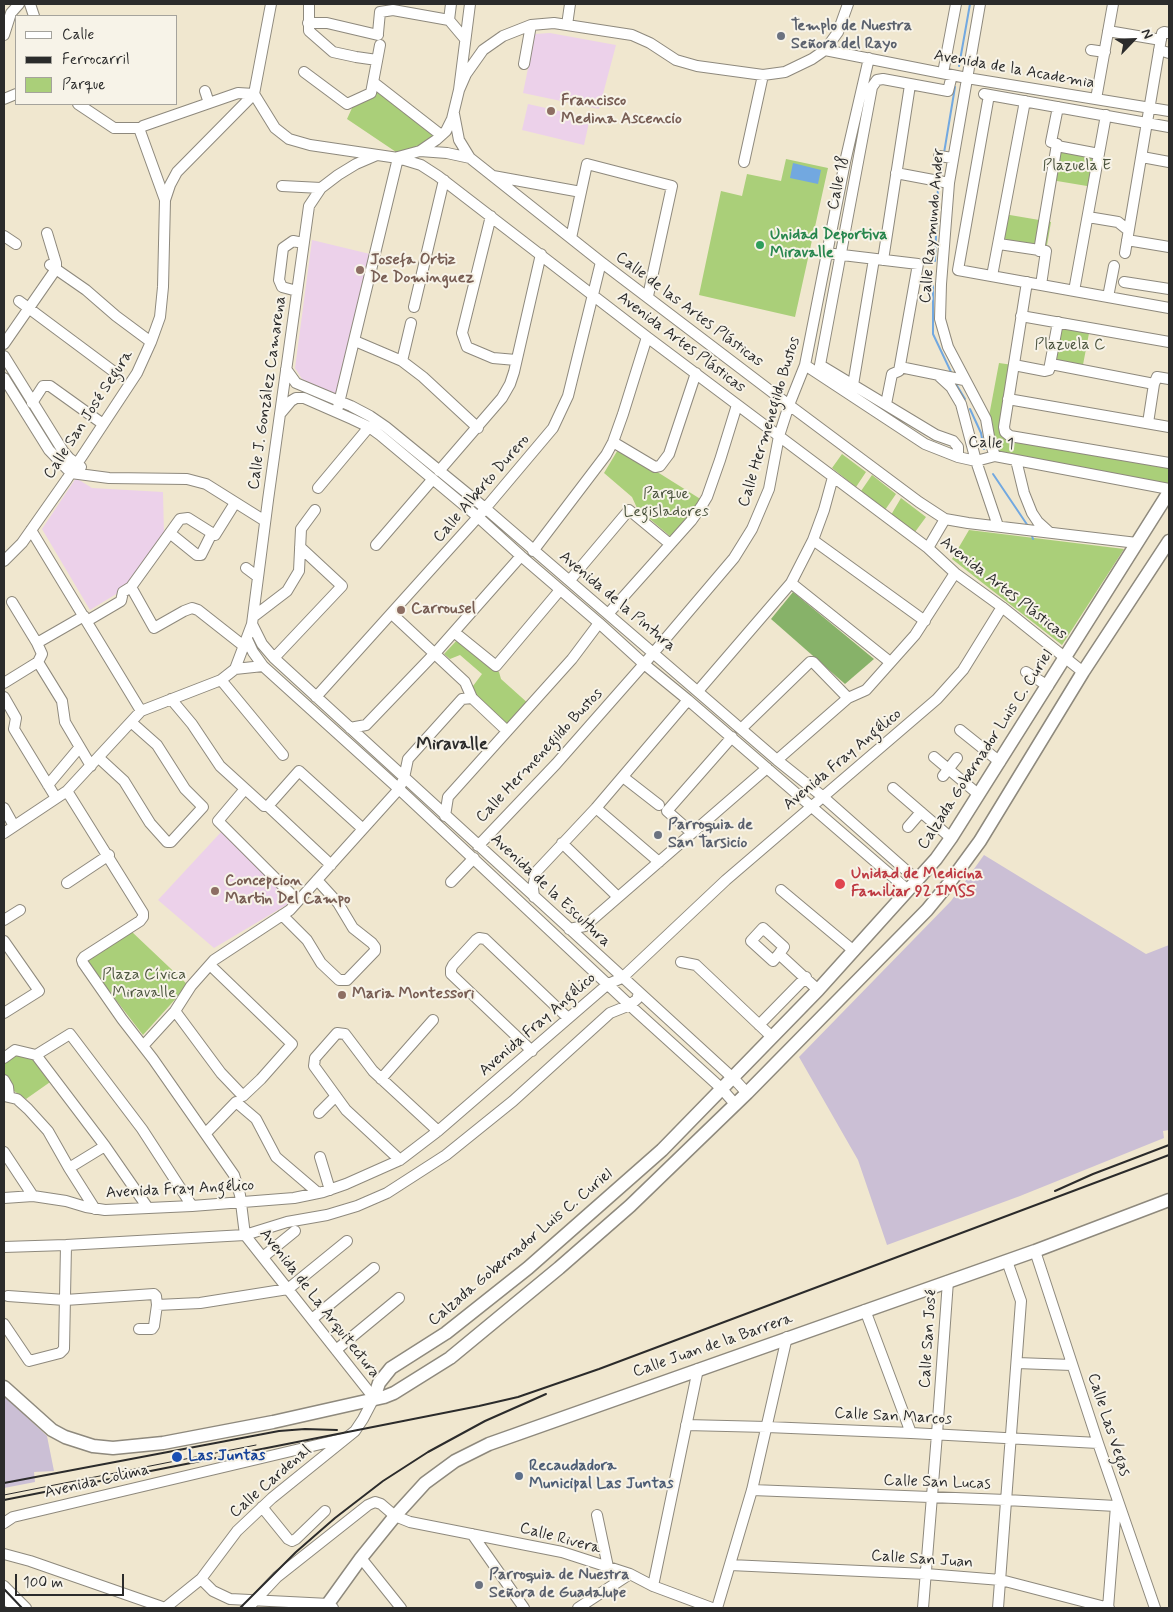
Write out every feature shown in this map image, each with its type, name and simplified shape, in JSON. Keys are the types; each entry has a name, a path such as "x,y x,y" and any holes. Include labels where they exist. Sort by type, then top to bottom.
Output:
{"main road":[{"name":"Calzada Gobernador Luis C. Curiel","path":"374,1398 379,1382 386,1373 398,1363 446,1333 547,1252 662,1150 771,1036 818,990 917,880 951,838 1048,686 1169,490"},
{"path":"4,1387 52,1430 65,1437 93,1446 113,1448 182,1440 272,1422 394,1393 450,1358 559,1268 630,1206 747,1093 927,910 980,841 1083,672 1169,541"},
{"name":"Calle Juan de la Barrera","path":"329,1607 361,1558 395,1516 431,1478 455,1461 489,1444 787,1337 1035,1251 1169,1200"},
{"path":"547,1252 559,1268"},
{"path":"416,1352 428,1372"}],"street":[{"path":"4,35 9,8 19,4"},
{"path":"80,105 114,128 141,128 238,93 254,94 271,4"},
{"path":"309,4 309,31 333,52 377,60"},
{"path":"449,20 451,4"},
{"path":"454,114 470,4"},
{"path":"567,25 570,4"},
{"path":"459,90 466,74 483,50 503,36 531,25 554,23 632,35 650,43 676,60 697,66 763,75 785,72 812,59 825,50 838,32 848,4"},
{"path":"947,74 956,4"},
{"name":"Calle Raymundo Ander","path":"980,4 949,183 940,319 948,347 986,419 990,442 995,456"},
{"path":"1096,99 1113,4"},
{"path":"304,72 346,104 371,93 377,60 380,12 393,7 449,20 465,39"},
{"path":"308,23 327,23 379,38"},
{"path":"524,64 531,25"},
{"path":"1108,31 1165,44 1150,104 1125,253"},
{"name":"Avenida de la Academia","path":"825,50 967,78 1096,99 1150,104 1169,111"},
{"path":"1091,50 1105,52"},
{"name":"Calle Hermenegildo Bustos","path":"478,846 556,764 654,653 734,558 752,529 769,489 779,436 789,405 806,365 845,162 868,58"},
{"name":"Calle 18","path":"947,74 948,91 910,85 883,78 877,80 872,87 820,365 936,435 957,444 958,457"},
{"path":"744,162 763,75"},
{"path":"373,82 441,135"},
{"path":"853,385 896,173 910,85"},
{"path":"205,91 209,103"},
{"name":"Avenida Artes Plásticas","path":"254,94 275,128 289,139 310,145 398,158 420,165 444,180 647,337 928,548 955,573 1002,607 1083,672"},
{"name":"Calle San José Segura","path":"4,561 32,530 74,468 137,373 152,342 160,316 163,287 165,200 170,185 177,172 254,94"},
{"path":"1169,126 986,94 958,270 1169,308"},
{"path":"992,276 1025,101"},
{"path":"1058,107 1051,142 1057,144 1057,146 1099,154"},
{"name":"Avenida Artes Plásticas","path":"398,158 420,151 441,135 446,130 454,114"},
{"name":"Calle de las Artes Plásticas","path":"454,114 459,140 470,158 601,262 789,405 919,502 945,519 1137,543"},
{"path":"1074,291 1106,115"},
{"path":"141,128 140,132 165,200"},
{"path":"1041,285 1043,251 1057,146"},
{"name":"Avenida Artes Plásticas","path":"420,151 448,153 470,158"},
{"name":"Calle J. González Camarena","path":"236,669 252,620 309,206 321,188 338,175 356,164 377,155"},
{"path":"939,156 954,158"},
{"path":"1142,157 1169,162"},
{"path":"336,412 355,341 398,158"},
{"path":"571,238 587,164 672,186 648,296"},
{"path":"896,173 949,183"},
{"path":"493,176 581,192"},
{"path":"414,307 444,180"},
{"path":"282,186 321,188"},
{"path":"491,216 462,333 463,340 467,347 493,358 516,360"},
{"path":"1088,217 1118,222 1128,235 1169,247"},
{"path":"4,344 56,262 47,233"},
{"path":"4,236 16,244"},
{"path":"297,291 282,287 279,280 282,256 284,248 289,243 303,243"},
{"path":"999,244 1043,251"},
{"path":"828,253 918,264 900,367 899,371 892,374 886,404"},
{"path":"439,471 478,428 502,398 510,384 541,254"},
{"name":"Calle Alberto Durero","path":"316,697 478,517 553,428 568,396 601,262"},
{"path":"1108,297 1114,266"},
{"path":"52,267 86,290 116,316 152,342"},
{"path":"1026,282 1008,398 1169,427"},
{"path":"1124,282 1169,289"},
{"path":"18,301 117,374"},
{"path":"1021,316 1169,342"},
{"path":"1014,365 1045,372 1050,367 1058,322"},
{"path":"402,361 411,323"},
{"path":"533,551 613,442 647,337"},
{"path":"355,341 402,361 423,377 478,428"},
{"path":"4,356 74,468"},
{"name":"Calle 1","path":"806,365 925,444 958,457 976,461 995,456 1169,490"},
{"path":"900,367 964,380"},
{"path":"1050,367 1154,384"},
{"name":"Avenida de la Pintura","path":"286,369 296,383 370,416 386,427 570,580 917,880"},
{"path":"613,442 655,467 660,466 669,454 696,373"},
{"path":"938,375 951,387 961,404 976,461 998,526"},
{"path":"1148,423 1157,376 1169,378"},
{"path":"4,378 49,450 74,468 89,475 109,478 188,480 206,484 265,520"},
{"path":"32,403 43,386 50,386 103,424"},
{"name":"Avenida de la Pintura","path":"280,414 291,401 296,398 304,398 369,427 478,517 644,664 732,737 908,890"},
{"name":"Calle 1","path":"1008,398 1004,427 1005,432 1010,436 1169,463"},
{"path":"608,614 691,521 707,496 737,405"},
{"path":"318,488 369,427"},
{"path":"1016,460 1024,493 1032,513 1038,522 1049,532"},
{"path":"698,691 790,583 813,540 833,477"},
{"path":"376,545 432,480"},
{"path":"38,643 121,601 124,592 131,588 180,519 188,518 215,535 235,503"},
{"path":"252,620 287,591 299,571 301,529 315,510"},
{"path":"570,580 629,510 670,544"},
{"path":"928,548 945,519"},
{"path":"32,530 141,711"},
{"path":"171,534 198,555 201,555 212,533"},
{"path":"813,540 925,621"},
{"path":"274,658 342,586 300,547"},
{"path":"350,728 366,725 434,654 521,556"},
{"path":"246,568 258,578"},
{"path":"777,760 848,698 866,690 915,635 955,573"},
{"path":"790,583 890,662"},
{"path":"131,588 154,628 192,608 198,610 246,643"},
{"path":"454,632 496,666 560,590"},
{"path":"12,602 38,643 40,658 62,702 65,722 91,766"},
{"name":"Avenida Fray Angélico","path":"4,1198 33,1196 105,1210 192,1206 294,1198 330,1190 372,1174 400,1160 438,1131 608,984 622,978 726,880 937,699 963,670 1002,607"},
{"path":"392,614 465,682 470,698 507,731"},
{"name":"Avenida de la Escultura","path":"252,620 262,644 274,658 747,1093"},
{"path":"445,816 448,797 572,659 599,623"},
{"name":"Avenida de la Escultura","path":"246,643 263,666 474,858 721,1088 735,1104"},
{"path":"4,683 40,658"},
{"path":"741,729 810,662 813,662 848,698"},
{"path":"4,833 67,791 141,711 220,680 236,669 263,666"},
{"path":"1026,672 1048,686"},
{"path":"220,680 283,755"},
{"path":"143,1046 175,1011 190,986 210,965 223,953 290,910 399,789 404,778 408,759 462,699 470,698"},
{"path":"171,699 192,724 220,766 264,806 268,806 331,864"},
{"path":"5,700 16,718 14,729 56,798"},
{"path":"534,897 533,880 536,872 596,808 688,700"},
{"path":"99,758 124,781 150,823 167,842 171,842 203,808 185,790 157,745 131,722"},
{"path":"366,725 366,742"},
{"path":"960,730 1000,762"},
{"path":"663,808 732,737"},
{"path":"48,785 79,748"},
{"path":"934,756 945,773 978,794"},
{"path":"945,773 958,758"},
{"path":"390,764 408,759"},
{"path":"569,929 585,926 767,768"},
{"path":"268,806 299,771 363,828"},
{"path":"623,777 692,833"},
{"path":"893,788 951,838"},
{"path":"245,789 218,821 298,901"},
{"path":"67,791 109,855 67,883"},
{"path":"429,801 448,797"},
{"path":"4,808 14,826"},
{"path":"596,808 659,862"},
{"path":"908,827 921,812"},
{"path":"562,843 618,897"},
{"name":"Avenida de La Arquitectura","path":"109,855 143,912 143,917 82,960 234,1175 241,1202 245,1235 374,1398"},
{"path":"451,882 474,858"},
{"path":"514,879 536,872"},
{"path":"282,915 307,940 321,963 339,980 347,980 374,951 374,947 372,942 354,928 338,903 316,880"},
{"path":"781,890 854,951"},
{"path":"4,920 20,910"},
{"path":"582,941 585,926"},
{"path":"757,934 763,928 784,947 779,954 818,990"},
{"path":"532,1051 452,974 451,969 476,940 479,938 484,940 568,1018"},
{"path":"4,941 39,991 4,1013"},
{"path":"681,962 696,965 771,1036"},
{"path":"206,1133 261,1079 292,1044 210,965"},
{"path":"759,1025 806,977"},
{"path":"4,1247 245,1235 286,1222 327,1215 357,1206 387,1193 446,1155 493,1118 610,1013 630,1005 637,999 639,993"},
{"path":"175,1011 256,1119 276,1157 317,1192"},
{"path":"381,1079 433,1020"},
{"path":"400,1160 346,1110 314,1066 313,1062 337,1033 345,1034 373,1071 438,1131"},
{"path":"36,1055 70,1034 142,1129 192,1206"},
{"path":"4,1058 15,1050 36,1055 105,1146 148,1208"},
{"path":"4,1080 8,1087 6,1096 17,1099 48,1131 95,1208"},
{"path":"320,1113 336,1096"},
{"path":"69,1168 105,1146"},
{"path":"4,1152 33,1196"},
{"path":"320,1157 330,1190"},
{"path":"263,1258 295,1231"},
{"path":"157,1301 200,1303 288,1289 347,1241"},
{"path":"4,1324 29,1362 60,1353 64,1349 66,1245"},
{"name":"Calle Las Vegas","path":"1035,1251 1118,1507 1155,1608"},
{"path":"998,1608 1022,1301 1007,1261"},
{"path":"312,1319 374,1268"},
{"name":"Calle San José","path":"923,1608 948,1281"},
{"path":"8,1296 65,1300 154,1294 157,1301 154,1326 152,1329 139,1328"},
{"path":"336,1350 399,1298"},
{"path":"865,1310 911,1433"},
{"path":"717,1608 752,1490 787,1337"},
{"path":"1017,1363 1072,1365"},
{"path":"653,1586 698,1369"},
{"name":"Calle Cardenal","path":"165,1608 201,1580 237,1531 262,1507 360,1424 374,1398"},
{"name":"Calle San Marcos","path":"686,1425 937,1434 1098,1443"},
{"name":"Avenida Colima","path":"4,1523 14,1517 345,1438"},
{"name":"Calle San Lucas","path":"752,1490 1006,1500 1118,1507"},
{"name":"Calle Rivera","path":"248,1608 277,1577 368,1505 375,1502 382,1504 395,1516 410,1522 562,1552 630,1574 653,1586 712,1608"},
{"path":"262,1507 288,1539 292,1540 296,1539 325,1511"},
{"path":"1108,1608 1118,1507"},
{"path":"597,1515 608,1567"},
{"path":"472,1534 524,1608"},
{"path":"4,1554 24,1559 165,1608"},
{"path":"361,1558 401,1608"},
{"name":"Calle San Juan","path":"730,1565 926,1574 1000,1580 1108,1608"},
{"path":"578,1608 630,1574"},
{"path":"201,1580 213,1591 230,1599 329,1607"},
{"path":"4,1586 26,1608"},
{"path":"4,1598 17,1608"}],"shaded area":[{"path":"550,33 616,45 599,109 523,93 535,34"},
{"path":"528,104 590,118 584,145 522,130"},
{"path":"312,240 370,254 337,395 302,379 295,368"},
{"path":"76,478 92,488 163,492 164,535 131,585 90,610 42,529"},
{"path":"222,831 293,901 214,948 158,900"},
{"path":"984,855 1146,954 1169,945 1169,1130 1163,1131 1164,1138 1020,1196 887,1245 858,1160 799,1057 951,901"},
{"path":"4,1396 47,1436 54,1471 34,1472 35,1482 4,1488"}],"green space":[{"path":"376,87 436,134 419,147 399,154 347,119 352,108 372,94"},
{"name":"Plazuela E","path":"1057,146 1099,154 1093,187 1051,180"},
{"name":"Unidad Deportiva Miravalle","path":"786,159 828,168 795,317 699,295 721,191 742,196 747,174 781,181"},
{"path":"1004,214 1051,222 1046,251 999,244"},
{"name":"Plazuela C","path":"1058,322 1090,328 1082,370 1051,364"},
{"path":"999,363 1013,365 1008,436 1169,464 1169,488 995,455 989,416"},
{"name":"Parque Legisladores","path":"619,448 702,500 671,537 637,508 632,497 604,473"},
{"path":"842,454 866,472 856,487 832,468"},
{"path":"872,475 896,494 885,510 861,491"},
{"path":"901,498 926,517 915,532 891,515"},
{"path":"969,530 1124,549 1062,645 952,559"},
{"path":"793,592 874,659 845,684 771,619"},
{"path":"459,638 499,672 501,679 530,705 509,728 470,690 482,674 460,655 450,659 444,654"},
{"name":"Plaza Cívica Miravalle","path":"131,931 188,985 143,1035 85,960"},
{"path":"15,1052 34,1056 53,1080 26,1099 11,1089 4,1092 4,1060"}],"water":[{"path":"793,163 821,170 818,184 790,178"}],"waterway":[{"path":"959,66 970,4"},
{"path":"944,153 955,87"},
{"path":"940,178 943,161"},
{"path":"935,261 938,186"},
{"path":"933,286 933,334 951,372"},
{"path":"956,384 965,399"},
{"path":"970,409 981,433 984,449"},
{"path":"993,474 1028,526"}],"tram line":[{"path":"4,1495 256,1445"}],"railway":[{"path":"1055,1191 1093,1174 1169,1145"},
{"path":"4,1500 518,1397 599,1369 1169,1155"},
{"path":"240,1608 296,1552 335,1518 383,1481 428,1452 485,1421 546,1394"},
{"path":"4,1483 279,1431 305,1429 337,1430"},
{"path":"4,1589 22,1608"}],"place":[{"name":"Templo de Nuestra Señora del Rayo","path":"781,36"},
{"name":"Francisco Medina Ascencio","path":"551,111"},
{"name":"Unidad Deportiva Miravalle","path":"760,245"},
{"name":"Josefa Ortiz De Dominguez","path":"360,270"},
{"name":"Carrousel","path":"401,610"},
{"name":"Parroquia de San Tarsicio","path":"658,835"},
{"name":"Unidad de Medicina Familiar 92 IMSS","path":"840,884"},
{"name":"Concepcion Martin Del Campo","path":"215,891"},
{"name":"Maria Montessori","path":"342,995"},
{"name":"Las Juntas","path":"177,1457"},
{"name":"Recaudadora Municipal Las Juntas","path":"519,1476"},
{"name":"Parroquia de Nuestra Señora de Guadalupe","path":"479,1585"}],"district":[{"name":"Miravalle","path":"452,745"}]}
